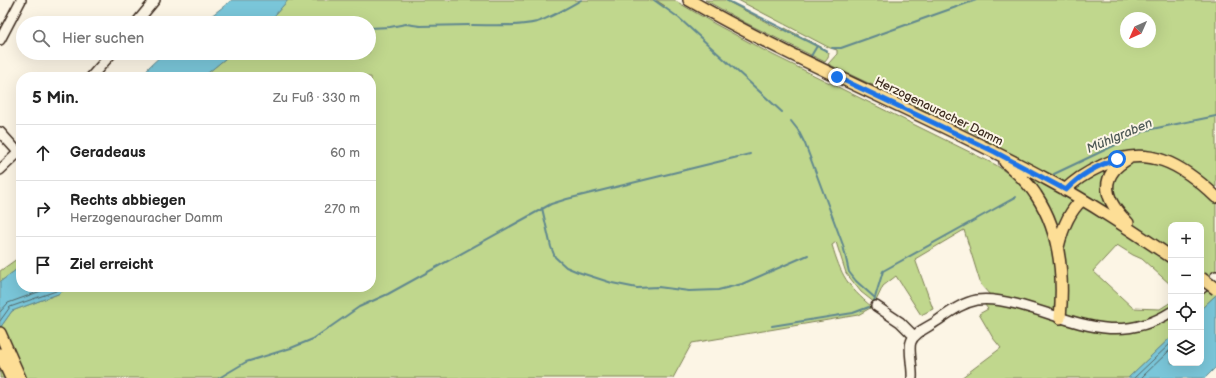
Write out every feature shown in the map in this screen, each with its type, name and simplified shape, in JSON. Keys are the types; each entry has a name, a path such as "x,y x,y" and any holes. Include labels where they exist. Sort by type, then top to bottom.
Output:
{"main road":[{"name":"Herzogenauracher Damm","path":"689,0 778,48 995,152 1066,190 1168,255"},
{"path":"995,152 1026,182 1036,194 1048,217 1058,248 1062,285 1060,318"},
{"path":"1132,157 1114,169 1108,180 1108,192 1114,208 1145,239"},
{"path":"1066,190 1082,176 1117,159 1151,157 1175,165 1198,180 1216,196"},
{"path":"1058,248 1061,234 1070,215 1076,205 1082,200"},
{"path":"1204,280 1216,289"},
{"path":"0,333 11,378"},
{"path":"5,357 20,378"}],"street":[{"path":"0,40 21,0"},
{"path":"142,16 155,0"},
{"path":"95,72 106,60"},
{"path":"0,132 16,147"},
{"path":"0,170 16,155"},
{"path":"1204,286 1216,276"},
{"path":"912,378 910,344 914,336 957,307 977,300 1008,302 1098,328 1122,329 1134,327 1150,322 1168,313"},
{"path":"876,306 900,322 914,336"}],"green space":[{"path":"288,0 654,0 665,6 656,0 674,0 773,55 996,165 1014,178 1020,173 986,139 828,64 837,54 837,50 830,48 738,0 1216,0 1216,295 1204,306 1204,222 1168,222 1168,282 1142,259 1117,245 1093,271 1133,308 1160,309 1168,304 1168,340 1128,378 961,378 1001,348 993,338 979,314 988,309 978,296 991,296 981,285 964,230 915,259 933,309 921,315 896,276 883,286 875,303 861,292 846,273 836,242 832,245 842,272 856,293 872,307 858,315 692,343 673,378 0,378 0,328 12,311 61,292 376,292 376,72 209,72 224,60 376,60 376,16 274,16"},
{"path":"705,0 725,0 783,31 785,28 823,48 829,53 828,58 825,62 746,23"},
{"path":"16,260 16,270 0,282 0,271"}],"water":[{"path":"232,0 288,0 274,16 211,16"},
{"path":"156,60 224,60 209,72 146,72 149,67"},
{"path":"16,270 16,292 61,292 12,311 0,328 0,282"},
{"path":"1216,295 1216,367 1205,378 1128,378 1168,340 1168,366 1204,366 1204,306"}],"waterway":[{"path":"472,25 529,24 554,15 581,0"},
{"path":"654,0 679,18 782,112"},
{"path":"726,0 817,46 811,56"},
{"path":"832,48 841,48 976,0"},
{"path":"376,28 406,24 420,26 469,25"},
{"path":"817,46 827,51"},
{"name":"Mühlgraben","path":"1054,174 1147,130 1216,116"},
{"path":"791,121 798,130 805,144 843,245 849,272 856,281 875,298"},
{"path":"219,378 246,362 291,348 313,339 359,307 388,294 551,204 750,154"},
{"path":"874,301 883,271 1016,197"},
{"path":"542,208 551,247 555,257 566,267 612,283 637,288 658,287 689,291 718,290 742,284 808,255"},
{"path":"772,326 853,313 869,307"}],"route":[{"path":"837,77 995,152 1066,190 1072,183 1082,176 1110,161 1117,159"}]}
